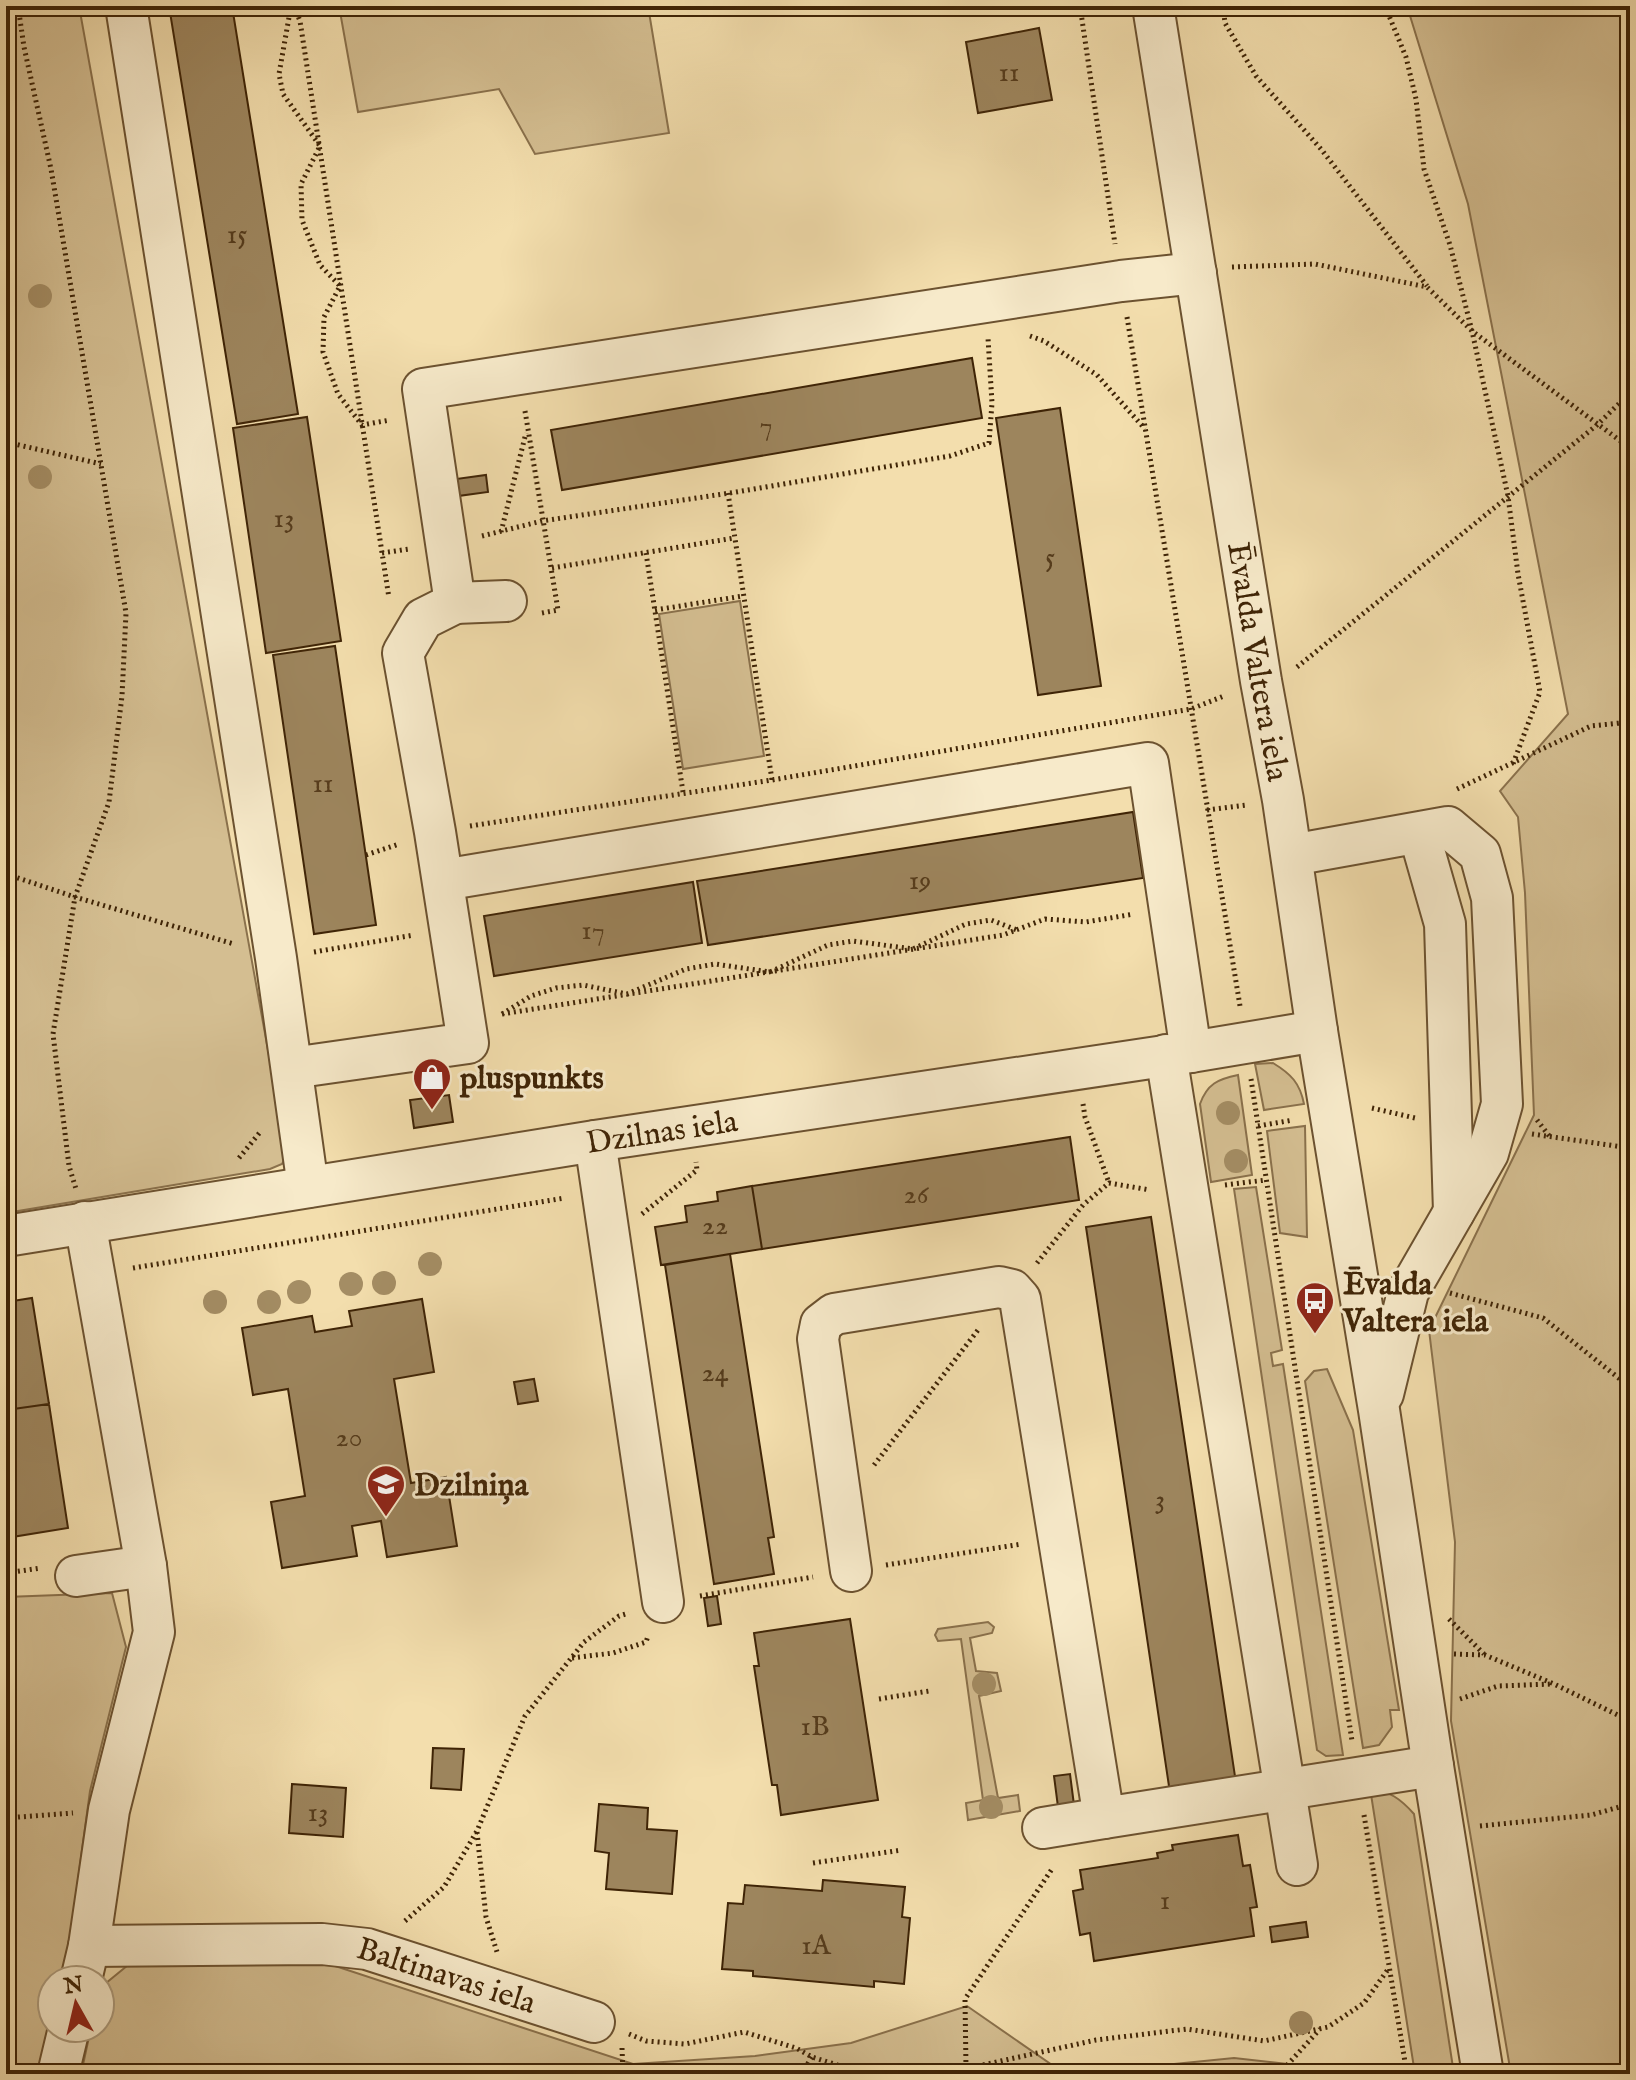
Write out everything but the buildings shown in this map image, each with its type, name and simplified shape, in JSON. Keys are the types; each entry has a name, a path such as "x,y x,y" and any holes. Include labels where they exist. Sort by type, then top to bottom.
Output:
{"street":[{"path":"126,6 276,958 308,1187"},
{"name":"Ēvalda Valtera iela","path":"1153,6 1261,681 1292,855 1317,1031 1483,2074"},
{"path":"455,603 423,389 1121,281 1196,273"},
{"path":"293,1079 468,1043 486,1014 451,929 403,653 423,619 455,603 506,601"},
{"path":"443,880 1148,763 1178,1054 1297,1865"},
{"path":"1433,830 1445,924 1454,1212"},
{"path":"1292,855 1433,830 1480,854 1492,898 1502,1104 1488,1153 1408,1292 1379,1410"},
{"name":"Dzilnas iela","path":"6,1236 308,1187 598,1160 1317,1031"},
{"path":"598,1160 663,1602"},
{"path":"76,1576 146,1566 85,1222"},
{"path":"851,1571 818,1339 821,1324 834,1314 999,1287 1012,1290 1020,1299 1104,1818"},
{"name":"Baltinavas iela","path":"146,1566 154,1632 109,1810 85,1963 322,1944 367,1949 594,2022"},
{"path":"1043,1828 1433,1766"},
{"path":"58,2074 65,2044"}],"path":[{"path":"18,6 51,169 126,613 122,696 109,802 75,897 53,1034 69,1166 85,1222"},
{"path":"292,6 279,74 283,94 320,146"},
{"path":"292,6 300,21 393,627 403,653"},
{"path":"1080,6 1121,281 1246,1043 1358,1778 1407,2074"},
{"path":"1223,6 1225,23 1256,76 1321,149 1427,287 1472,331 1630,448"},
{"path":"1385,6 1406,57 1416,99 1424,169 1450,245 1508,496 1518,574 1540,692 1513,764"},
{"path":"320,146 301,184 302,220 320,265 340,286"},
{"path":"1196,273 1245,265 1315,264 1427,287"},
{"path":"340,286 324,317 323,352 338,394 362,425"},
{"path":"382,553 500,533 542,521 950,456 989,443 992,403 988,335"},
{"path":"1030,336 1044,341 1097,375 1145,430"},
{"path":"366,855 435,832 772,780 1191,709 1292,670 1597,425 1630,393"},
{"path":"506,601 533,614 558,610 525,406"},
{"path":"500,533 527,428"},
{"path":"6,442 101,464"},
{"path":"728,493 772,780"},
{"path":"552,568 734,538"},
{"path":"646,553 683,792"},
{"path":"655,610 743,596"},
{"path":"1433,830 1454,791 1591,726 1630,722"},
{"path":"6,874 276,958 451,929"},
{"path":"486,1014 1003,935 1045,919 1086,922 1137,914"},
{"path":"486,1014 556,988 583,985 627,994 686,969 715,964 770,972 828,945 853,941 913,949 966,924 991,920 1017,930"},
{"path":"239,1159 293,1079"},
{"path":"1082,1098 1085,1117 1109,1183"},
{"path":"1496,1128 1630,1148"},
{"path":"635,1220 697,1170 695,1157"},
{"path":"131,1268 578,1196 598,1160"},
{"path":"1223,1185 1266,1180"},
{"path":"1408,1292 1447,1292 1543,1318 1630,1387"},
{"path":"571,1658 613,1653 646,1642 663,1602"},
{"path":"367,1949 400,1926 444,1887 477,1831 525,1716 584,1642 619,1616 663,1602"},
{"path":"1445,1615 1485,1655"},
{"path":"1446,1654 1485,1655 1630,1721"},
{"path":"1458,1700 1498,1686 1554,1684"},
{"path":"879,1699 929,1691"},
{"path":"1443,1828 1591,1815 1630,1804"},
{"path":"6,1818 109,1810"},
{"path":"477,1831 486,1917 503,1969 527,2000"},
{"path":"813,1863 902,1850"},
{"path":"966,2068 965,1999 1052,1869"},
{"path":"942,2074 1096,2040 1187,2029 1264,2041 1328,2027 1364,2003 1389,1968"},
{"path":"594,2022 646,2041 685,2044 744,2032 866,2074"},
{"path":"1279,2074 1321,2028"},
{"path":"801,2074 812,2057"}],"shaded area":[{"path":"6,6 79,6 287,1155 282,1164 270,1169 6,1213"},
{"path":"339,6 648,6 669,133 535,154 499,89 358,112"},
{"path":"818,6 897,6 820,16"},
{"path":"1407,6 1630,6 1630,2074 1511,2074 1451,1721 1455,1542 1429,1330 1534,1115 1525,893 1518,817 1500,791 1568,714 1468,204"},
{"path":"740,601 764,756 683,769 659,614"},
{"path":"1273,1063 1294,1080 1304,1104 1264,1110 1255,1064"},
{"path":"1238,1075 1252,1175 1211,1182 1200,1104 1214,1084"},
{"path":"1305,1126 1307,1237 1280,1233 1267,1131"},
{"path":"1256,1187 1282,1350 1271,1353 1273,1366 1283,1364 1343,1755 1326,1756 1317,1750 1234,1189"},
{"path":"1327,1369 1353,1430 1399,1710 1390,1710 1392,1727 1379,1745 1363,1748 1305,1381 1314,1371"},
{"path":"112,1593 126,1647 90,1791 65,1964 36,1964 36,2044 49,2044 44,2074 6,2074 6,1597"},
{"path":"988,1622 994,1627 992,1633 970,1638 976,1671 997,1673 1001,1691 979,1696 998,1798 1018,1795 1020,1811 968,1820 966,1803 983,1800 961,1639 938,1641 935,1635 938,1629"},
{"path":"1370,1788 1394,1796 1414,1814 1454,2074 1415,2074"},
{"path":"317,1960 633,2064 755,2056 851,2043 967,2006 1065,2074 81,2074 88,2044 116,2044 116,1975 133,1961"},
{"path":"1234,2058 1377,2074 1074,2074"}],"place":[{"name":"pluspunkts","path":"432,1111"},
{"name":"Ēvalda Valtera iela","path":"1315,1335"},
{"name":"Dzilniņa","path":"386,1518"}]}
